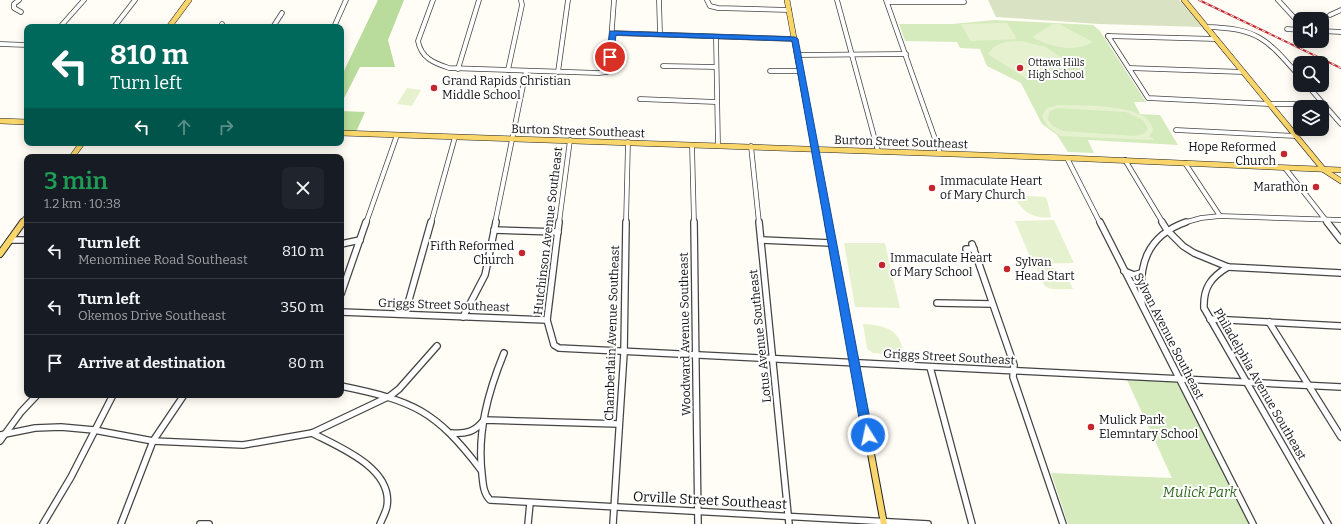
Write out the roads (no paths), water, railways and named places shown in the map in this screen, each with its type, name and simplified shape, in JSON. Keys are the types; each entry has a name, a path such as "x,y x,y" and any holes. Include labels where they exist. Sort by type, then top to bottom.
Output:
{"main road":[{"path":"170,24 189,0"},
{"path":"787,0 884,522"},
{"path":"1184,0 1293,132"},
{"path":"0,121 24,122"},
{"name":"Burton Street Southeast","path":"344,133 751,146 1125,160 1341,170"},
{"path":"1296,136 1324,170 1341,181"},
{"path":"0,254 24,221"}],"street":[{"path":"19,0 14,4 14,8 21,12"},
{"path":"63,24 84,0"},
{"path":"116,24 135,0"},
{"path":"335,24 346,0"},
{"path":"433,0 420,36 419,46 424,56 434,63 458,69 558,72 607,72 609,69 614,0"},
{"path":"458,69 479,0"},
{"path":"508,70 522,6 521,0"},
{"path":"558,72 568,0"},
{"path":"659,0 660,34"},
{"path":"707,0 710,6 718,8 789,10"},
{"path":"836,0 878,151"},
{"path":"1278,0 1293,16"},
{"path":"940,153 886,1 964,1"},
{"path":"1330,15 1341,10"},
{"path":"275,24 282,13"},
{"path":"1206,27 1237,28 1256,34 1267,40 1293,69"},
{"path":"1287,29 1293,29"},
{"path":"1329,31 1341,32"},
{"path":"612,33 795,39"},
{"path":"1216,39 1108,36 1144,93 1151,98 1293,104"},
{"path":"716,37 718,146"},
{"path":"0,44 24,45"},
{"path":"798,55 906,54"},
{"path":"663,66 716,67"},
{"path":"1128,68 1243,72"},
{"path":"463,317 475,297 485,275 526,71"},
{"path":"770,71 801,71"},
{"path":"1313,92 1320,100"},
{"path":"640,100 716,102"},
{"path":"1329,110 1341,124"},
{"path":"1176,130 1293,136"},
{"path":"344,285 397,135"},
{"path":"405,314 455,137"},
{"name":"Hutchinson Avenue Southeast","path":"556,347 554,345 547,320 570,140"},
{"name":"Chamberlain Avenue Southeast","path":"613,524 624,352 628,142"},
{"name":"Woodward Avenue Southeast","path":"692,145 697,356 698,524"},
{"name":"Lotus Avenue Southeast","path":"751,146 774,359 789,524"},
{"name":"Sylvan Avenue Southeast","path":"1067,158 1253,524"},
{"path":"1125,160 1167,230 1183,246 1194,253 1228,267 1341,273"},
{"path":"1186,163 1220,216"},
{"path":"1285,168 1341,240"},
{"path":"1143,310 1140,285 1141,273 1148,250 1167,230 1192,220 1220,216 1341,220"},
{"path":"494,230 558,232"},
{"path":"10,240 24,240"},
{"path":"344,243 360,240"},
{"path":"761,240 832,243"},
{"path":"966,249 973,246 1014,365 1014,377 1063,524"},
{"name":"Philadelphia Avenue Southeast","path":"1228,267 1207,283 1204,289 1204,308 1328,524"},
{"path":"1124,271 1134,275 1141,273"},
{"path":"937,303 992,304"},
{"name":"Griggs Street Southeast","path":"344,312 547,320"},
{"path":"1210,319 1341,326"},
{"path":"1269,322 1341,436"},
{"path":"2,435 44,427 66,427 94,430 153,441 244,444 312,433 390,396 399,389 437,346"},
{"name":"Griggs Street Southeast","path":"556,347 697,356 1341,386"},
{"path":"481,471 484,420 492,385 504,353"},
{"path":"930,367 972,524"},
{"path":"344,387 390,396 426,411 452,433 481,471"},
{"path":"0,441 2,435 34,398"},
{"path":"43,524 71,477 111,398"},
{"path":"121,524 153,441 182,398"},
{"path":"452,433 465,434 474,432 484,420"},
{"path":"484,420 619,424"},
{"path":"312,433 353,453 368,465 383,481 389,503 380,524"},
{"name":"Orville Street Southeast","path":"481,471 485,494 490,500 928,524"},
{"path":"528,524 530,503"},
{"path":"200,524 209,524"}],"railway":[{"path":"1199,0 1341,68"}],"place":[{"name":"Ottawa Hills High School","path":"1020,68"},
{"name":"Grand Rapids Christian Middle School","path":"434,88"},
{"name":"Hope Reformed Church","path":"1284,154"},
{"name":"Marathon","path":"1316,187"},
{"name":"Immaculate Heart of Mary Church","path":"932,188"},
{"name":"Fifth Reformed Church","path":"522,253"},
{"name":"Immaculate Heart of Mary School","path":"882,265"},
{"name":"Sylvan Head Start","path":"1007,269"},
{"name":"Mulick Park Elemntary School","path":"1091,427"}],"park label":[{"name":"Mulick Park","path":"1200,492"}]}
